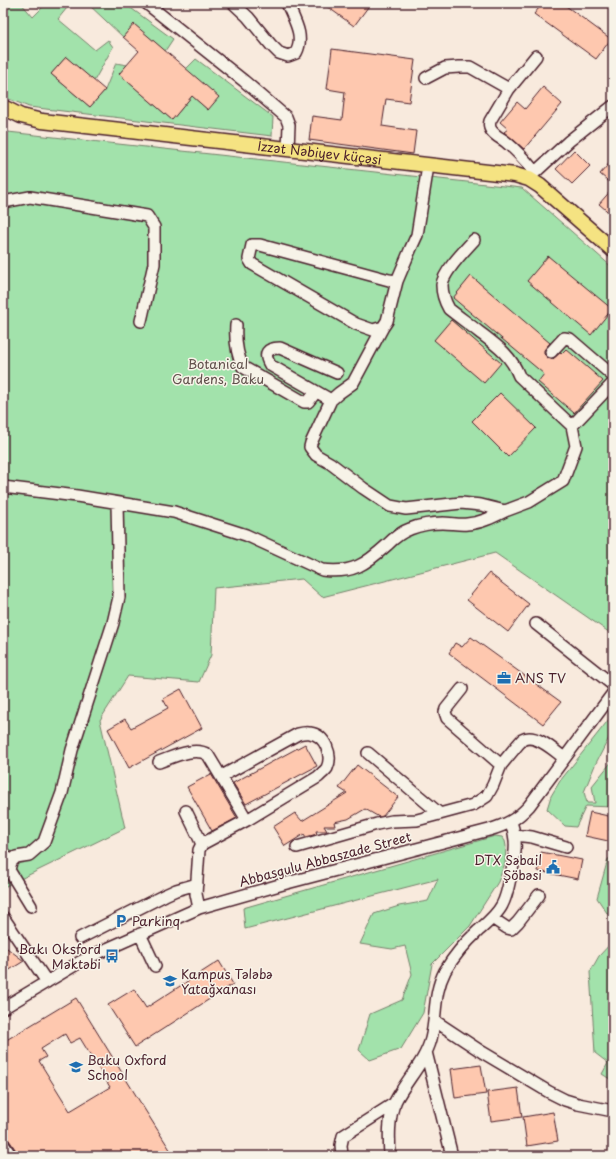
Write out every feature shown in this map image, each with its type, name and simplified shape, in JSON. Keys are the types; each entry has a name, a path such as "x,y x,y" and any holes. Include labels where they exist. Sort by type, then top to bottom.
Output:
{"main road":[{"name":"İzzət Nəbiyev küçəsi","path":"3,107 21,116 42,121 428,166 515,175 532,175 540,186 613,250"}],"street":[{"path":"146,3 244,81 286,118 290,126 288,149"},
{"path":"233,3 248,17 279,53 288,56 296,53 299,47 300,34 287,3"},
{"path":"536,56 509,89 490,121 490,129 520,155 532,175 570,141 613,106"},
{"path":"426,78 445,68 470,67 509,89"},
{"path":"428,166 417,236 397,281 386,322 353,383 339,392 331,400 310,447 316,455 330,463 390,506 406,509 461,504 481,505 505,511"},
{"path":"3,202 30,197 147,216 154,227 154,264 141,321"},
{"path":"3,487 174,512 246,535 322,570 332,572 345,571 370,560 398,536 409,529 441,523 466,525 487,520 529,502 563,481 576,446 572,426 518,376 516,368 502,349 449,309 444,300 442,284 451,267 474,240"},
{"path":"383,327 373,330 356,324 252,264 249,259 252,245 260,245 388,280 397,281"},
{"path":"236,325 235,341 238,357 243,367 304,402 308,402 316,392"},
{"path":"550,352 564,338 570,339 613,376"},
{"path":"331,400 270,365 266,358 266,354 270,349 280,348 337,374"},
{"path":"572,426 613,383"},
{"path":"30,906 10,870 11,862 16,857 29,855 44,842 62,794 72,750 113,623 119,597 117,503"},
{"path":"536,624 613,685"},
{"path":"462,689 446,709 446,718 501,765"},
{"name":"Abbasgulu Abbaszade Street","path":"3,1008 98,953 199,908 283,884 488,830 512,822 529,806 612,696"},
{"path":"199,908 196,894 196,884 199,850 202,844 247,820 318,777 326,770 329,754 327,747 317,735 311,733 298,734 222,776"},
{"path":"297,847 377,824 392,821 417,820 473,805 487,796 501,765 522,740 529,738 539,740 564,758"},
{"path":"159,762 197,750 208,755 222,776 247,820"},
{"path":"368,753 440,814"},
{"path":"186,811 202,844"},
{"path":"390,1156 389,1136 395,1103 426,1052 431,1039 435,1021 439,984 452,960 502,906 507,893 514,861 515,835 512,822"},
{"path":"515,835 532,837 566,847"},
{"path":"3,853 11,862"},
{"path":"80,938 165,895 196,884"},
{"path":"492,918 507,928 511,928 518,922 539,895"},
{"path":"4,921 47,982"},
{"path":"140,934 155,966"},
{"path":"435,1021 482,1052 549,1092 565,1100 578,1104 613,1111"},
{"path":"426,1052 452,1156"},
{"path":"342,1156 341,1145 343,1136 395,1103"},
{"path":"3,1144 11,1156"}],"green space":[{"path":"3,3 21,3 33,17 47,3 71,3 58,19 95,50 108,40 113,47 94,81 66,57 51,74 90,107 105,90 116,63 127,65 119,74 172,120 192,96 208,110 186,69 196,59 273,117 272,136 29,107 9,99 3,93"},
{"path":"87,3 124,3 173,39 165,51 134,25 123,37"},
{"name":"Botanical Gardens, Baku","path":"3,126 8,132 522,188 613,268 613,635 495,553 322,597 302,579 214,588 211,655 199,682 128,676 100,720 125,828 4,887"},
{"path":"610,718 613,719 613,730 595,765 584,792 587,803 595,803 592,786 613,760 613,807 586,806 576,827 565,826 547,809 551,796 560,781"},
{"path":"495,836 502,837 506,846 505,863 498,882 470,926 432,964 423,1013 401,1049 370,1060 359,1050 370,1014 402,1000 412,974 405,946 392,949 360,944 374,914 399,906 428,901 438,879 245,929 243,908"},
{"path":"613,858 613,922 597,898 608,859"},
{"path":"613,941 613,1081 602,1074 608,1063 595,1053 590,972 599,956"}],"building":[{"path":"322,3 371,3 354,26"},
{"path":"543,3 562,3 611,39 596,59 534,14"},
{"path":"134,24 219,97 208,110 192,96 172,120 119,74 139,51 123,37"},
{"path":"332,49 415,60 409,102 386,99 382,126 416,131 413,154 309,140 312,116 342,120 345,92 327,89"},
{"path":"66,57 105,90 90,107 51,74"},
{"path":"543,87 562,104 524,149 504,132 508,129 500,122 517,102 525,109"},
{"path":"574,150 590,166 572,184 556,169"},
{"path":"613,159 613,185 600,174"},
{"path":"613,188 613,216 599,204"},
{"path":"548,256 612,309 591,335 527,281"},
{"path":"471,276 550,343 544,350 544,354 547,357 553,359 566,349 603,381 574,413 538,382 544,374 453,298"},
{"path":"451,320 501,363 484,383 434,340"},
{"path":"500,393 536,428 508,457 472,421"},
{"path":"489,573 529,604 508,632 467,600"},
{"name":"ANS TV","path":"471,637 561,702 543,724 449,653 455,643 462,647"},
{"path":"181,689 202,728 129,768 108,729 125,719 131,728 168,708 163,699"},
{"path":"305,744 317,766 246,804 233,783"},
{"path":"357,765 398,797 383,816 379,817 365,809 348,819 334,822 335,826 324,826 327,831 316,831 317,834 306,837 304,834 285,846 273,827 295,813 302,821 347,793 339,788"},
{"path":"211,774 237,818 212,831 187,787"},
{"path":"590,812 613,817 613,842 585,836"},
{"path":"541,852 582,860 578,879 538,871"},
{"path":"3,945 24,961 3,974"},
{"path":"219,961 233,984 135,1047 108,1005 134,989 146,1008"},
{"name":"Baku Oxford School","path":"76,998 174,1156 18,1156 9,1140 3,1137 3,1042","holes":["65,1034 70,1043 80,1038 110,1087 70,1111 39,1061 46,1057 41,1049"]},
{"path":"481,1065 486,1094 455,1098 451,1069"},
{"path":"518,1088 522,1117 491,1121 487,1092"},
{"path":"553,1112 558,1141 527,1146 523,1117"}],"place":[{"name":"ANS TV","path":"504,678"},
{"name":"DTX Səbail Şöbəsi","path":"553,867"},
{"name":"Parkinq","path":"121,921"},
{"name":"Bakı Oksford Məktəbi","path":"112,956"},
{"name":"Kampus Tələbə Yatağxanası","path":"170,981"},
{"name":"Baku Oxford School","path":"76,1067"}]}
